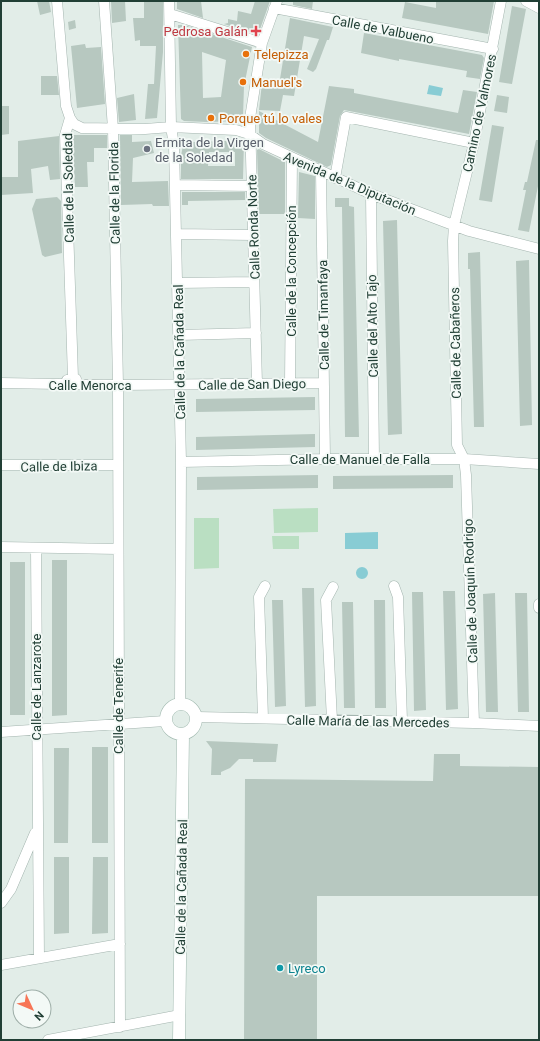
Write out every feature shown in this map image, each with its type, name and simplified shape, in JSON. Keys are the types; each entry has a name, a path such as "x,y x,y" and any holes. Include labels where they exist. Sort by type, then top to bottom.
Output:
{"street":[{"name":"Calle de la Soledad","path":"57,1 66,106 70,118 65,135 73,382"},
{"name":"Calle de la Florida","path":"104,1 113,129 118,385"},
{"name":"Calle de la Cañada Real","path":"170,1 171,127 174,141 180,385 180,703"},
{"name":"Camino de Valmores","path":"454,225 474,143 501,1"},
{"path":"526,1 539,8"},
{"name":"Calle de Valbueno","path":"276,5 493,49"},
{"name":"Calle Ronda Norte","path":"258,384 249,134 255,79 262,43 276,5"},
{"path":"170,14 262,43"},
{"path":"335,178 346,116 474,143"},
{"name":"Avenida de la Diputación","path":"70,118 74,124 82,128 113,129 171,127 236,130 249,134 263,144 371,194 485,236 539,249"},
{"name":"Calle de la Concepción","path":"290,384 292,158"},
{"name":"Calle de Timanfaya","path":"321,172 325,459"},
{"path":"175,185 252,186"},
{"name":"Calle del Alto Tajo","path":"371,194 374,459"},
{"name":"Calle de Cabañeros","path":"454,225 457,445 464,459"},
{"path":"176,234 253,235"},
{"path":"177,283 254,282"},
{"path":"178,335 256,333"},
{"name":"Calle Menorca","path":"1,383 73,382 118,385 180,385"},
{"name":"Calle de San Diego","path":"180,385 323,383"},
{"name":"Calle de Tenerife","path":"118,385 117,465 120,1027"},
{"name":"Calle de Manuel de Falla","path":"181,462 325,459 464,459 539,464"},
{"name":"Calle de Joaquín Rodrigo","path":"464,459 466,475 474,723"},
{"name":"Calle de Ibiza","path":"1,465 117,465"},
{"path":"1,547 118,549"},
{"name":"Calle de Lanzarote","path":"36,548 39,958"},
{"path":"263,718 259,597 264,586"},
{"path":"394,586 398,597 402,721"},
{"path":"332,720 326,600 333,587"},
{"path":"180,703 188,705 194,710 197,717 194,729 183,735 175,734 168,728 165,721 169,709 180,703"},
{"name":"Calle María de las Mercedes","path":"197,717 402,721 539,726"},
{"path":"1,732 165,721"},
{"name":"Calle de la Cañada Real","path":"179,1040 183,735"},
{"name":"Calle de Lanzarote","path":"1,903 11,889 38,826"},
{"path":"1,965 120,944"},
{"path":"48,1040 180,1015"}],"green space":[{"path":"318,508 318,532 274,533 273,509"},
{"path":"194,518 219,518 219,568 194,569"},
{"path":"272,536 299,536 299,549 273,549"}],"water":[{"path":"429,85 443,88 441,96 427,94"},
{"path":"378,532 378,549 345,549 345,533"},
{"path":"360,567 364,567 368,573 364,579 360,579 356,575 356,571"}],"building":[{"path":"37,1 49,1 51,12 40,15"},
{"path":"111,1 125,1 126,21 112,23"},
{"path":"144,1 163,1 163,52 157,118 145,119 148,84 154,84 156,46 140,46 140,40 135,41 133,18 144,18"},
{"path":"177,1 201,1 203,18 177,9"},
{"path":"255,1 270,1 258,35 224,24 228,23 228,19 237,21 238,11 251,14"},
{"path":"293,1 313,1 312,9 293,5"},
{"path":"436,1 494,1 488,34 402,18 405,2 436,8"},
{"path":"512,6 526,9 512,84 499,82"},
{"path":"290,18 333,27 329,40 327,40 316,69 313,72 307,69 319,39 304,36 294,96 283,95 280,111 259,110 262,83 279,85"},
{"path":"75,20 76,28 69,30 68,22"},
{"path":"178,25 184,25 252,47 244,86 243,117 238,121 207,122 184,121 181,119","holes":["202,52 226,60 221,97 203,98"]},
{"path":"364,33 482,55 484,58 480,79 466,77 467,71 399,59 399,61 361,53"},
{"path":"85,44 86,48 101,47 105,104 77,108 71,46"},
{"path":"41,76 57,76 59,95 41,95"},
{"path":"329,86 354,89 354,93 458,113 463,90 477,92 469,134 344,110 340,116 331,165 327,167 266,138 259,133 259,111 318,142"},
{"path":"134,94 136,120 119,122 117,98"},
{"path":"497,95 509,97 507,113 494,111"},
{"path":"1,106 9,106 9,134 1,135"},
{"path":"492,125 504,127 492,202 479,200"},
{"path":"72,135 107,135 107,148 94,148 94,162 87,162 88,187 75,187"},
{"path":"120,135 132,135 132,142 151,141 154,153 133,158 132,182 168,181 169,206 153,206 152,204 121,205"},
{"path":"59,136 60,179 50,180 48,166 31,169 33,193 1,195 1,177 18,177 18,141"},
{"path":"227,139 244,141 243,179 181,179 181,156 184,140 194,142 226,141","holes":["209,152 235,152 235,166 208,166"]},
{"path":"536,140 539,140 539,181 529,232 518,230 526,190 523,190 525,182 527,182"},
{"path":"259,149 285,162 285,214 259,214 257,150"},
{"path":"299,172 315,176 315,219 298,218"},
{"path":"182,192 245,192 245,200 188,201 188,205 182,205"},
{"path":"57,197 61,201 62,253 45,257 42,255 32,209 36,199"},
{"path":"335,198 349,198 349,206 354,207 359,437 345,437 342,207 335,207"},
{"path":"397,220 402,434 388,435 383,221"},
{"path":"480,252 484,427 474,427 470,269 468,269 468,253"},
{"path":"529,260 532,425 520,426 516,261"},
{"path":"315,397 315,410 196,412 196,399"},
{"path":"315,434 315,447 196,450 196,437"},
{"path":"318,475 318,488 197,490 197,477"},
{"path":"453,475 453,488 333,489 333,476"},
{"path":"52,560 67,560 67,715 52,716"},
{"path":"10,562 25,562 25,715 10,715"},
{"path":"302,588 314,588 316,706 305,707"},
{"path":"443,591 455,591 458,709 446,710"},
{"path":"412,592 423,592 426,710 414,711"},
{"path":"495,593 498,712 486,712 483,594"},
{"path":"515,593 527,593 529,712 518,712"},
{"path":"272,600 283,600 286,706 275,707"},
{"path":"374,600 385,600 386,708 375,708"},
{"path":"342,602 353,602 355,708 344,708"},
{"path":"206,741 278,744 276,762 253,762 253,759 239,759 230,768 221,772 221,775 211,775 212,749"},
{"path":"92,747 108,747 108,843 92,843"},
{"path":"54,748 69,748 68,843 54,843"},
{"name":"Lyreco","path":"434,754 460,754 460,766 539,767 539,896 317,896 317,1040 244,1040 245,779 433,781"},
{"path":"54,857 69,857 69,933 54,934"},
{"path":"93,857 108,857 108,933 92,934"}],"place":[{"name":"Pedrosa Galán","path":"256,31"},
{"name":"Telepizza","path":"246,54"},
{"name":"Manuel's","path":"243,82"},
{"name":"Porque tú lo vales","path":"211,118"},
{"name":"Ermita de la Virgen de la Soledad","path":"147,149"},
{"name":"Lyreco","path":"280,968"}]}
